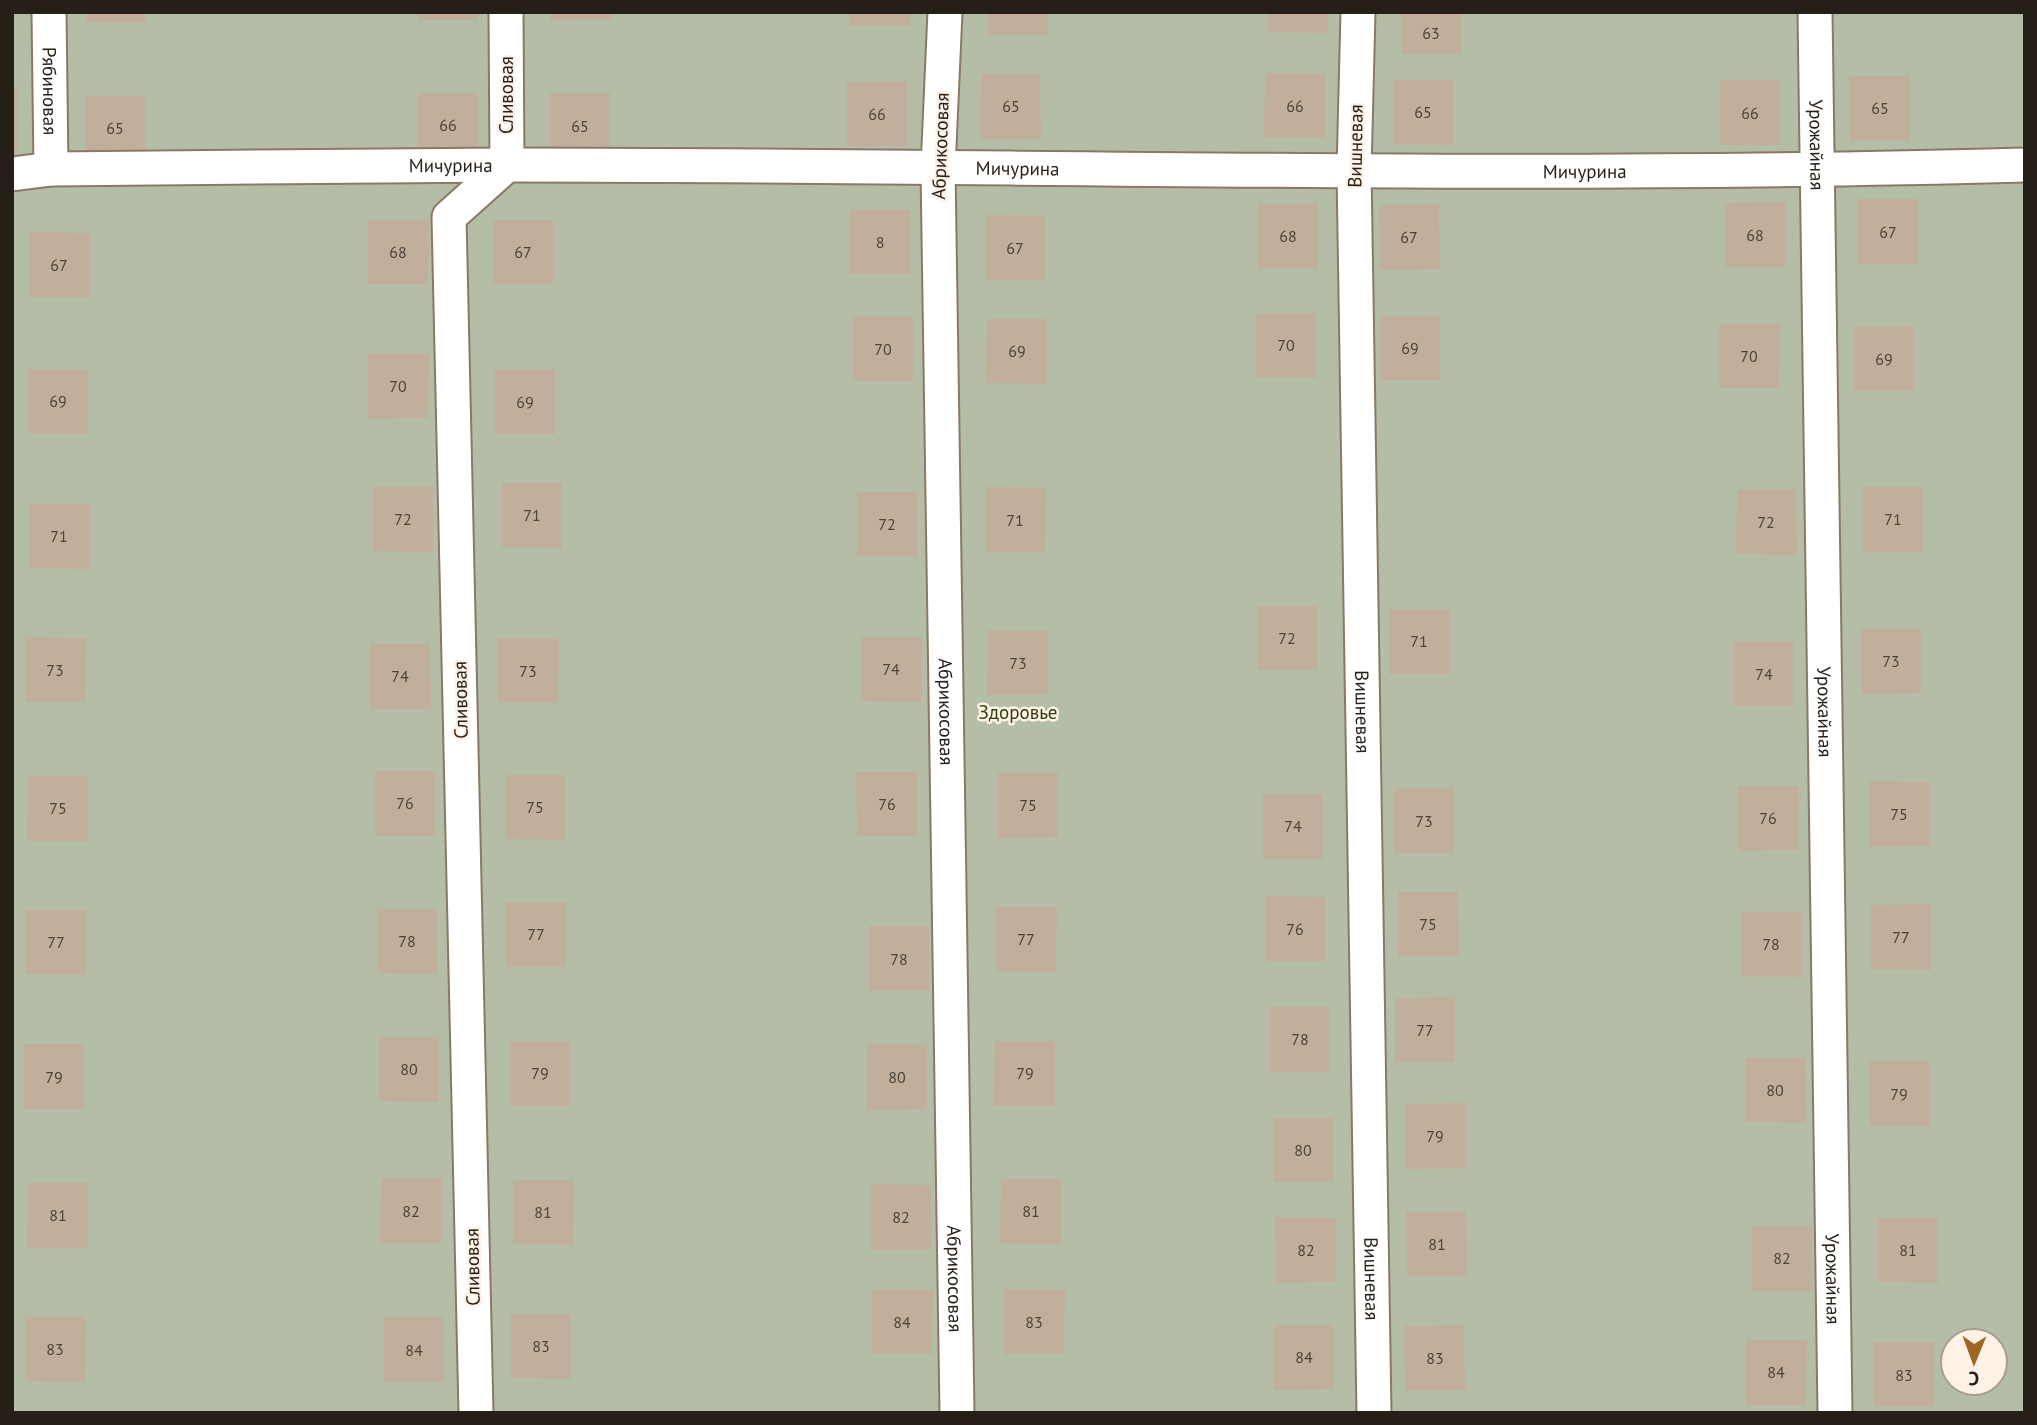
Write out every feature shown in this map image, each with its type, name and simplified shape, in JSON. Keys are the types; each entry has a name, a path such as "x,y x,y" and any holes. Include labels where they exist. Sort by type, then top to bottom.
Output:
{"street":[{"name":"Рябиновая","path":"50,12 51,169"},
{"name":"Сливовая","path":"475,1413 449,217 507,165 506,12"},
{"name":"Абрикосовая","path":"945,12 938,169 957,1413"},
{"name":"Вишневая","path":"1357,12 1354,171 1374,1413"},
{"name":"Урожайная","path":"1815,12 1835,1413"},
{"name":"Мичурина","path":"12,174 51,169 507,165 1354,171 1816,171 2025,165"}],"green space":[{"name":"Здоровье","path":"12,12 2025,12 2025,1413 12,1413"}],"building":[{"path":"86,12 146,12 146,23 86,22"},
{"path":"418,12 478,12 478,20 418,20"},
{"path":"550,12 611,12 611,20 550,21"},
{"path":"850,12 910,12 910,26 850,26"},
{"path":"988,12 1048,12 1048,35 988,35"},
{"path":"1268,12 1328,12 1328,33 1268,32"},
{"path":"1401,12 1461,12 1461,54 1401,54"},
{"path":"1265,73 1325,74 1325,138 1264,138"},
{"path":"981,74 1040,74 1041,139 980,139"},
{"path":"1849,76 1910,76 1910,140 1850,141"},
{"path":"1393,80 1453,80 1453,145 1393,144"},
{"path":"1720,80 1780,80 1780,145 1720,145"},
{"path":"907,81 907,146 847,146 847,82"},
{"path":"12,89 18,89 18,154 12,154"},
{"path":"418,93 478,93 478,158 417,157"},
{"path":"550,93 610,93 610,158 550,158"},
{"path":"85,96 146,96 145,161 85,160"},
{"path":"1858,199 1918,199 1918,264 1857,264"},
{"path":"1785,202 1785,267 1725,267 1725,203"},
{"path":"1318,203 1318,269 1258,268 1258,204"},
{"path":"1439,204 1440,269 1380,270 1379,205"},
{"path":"850,209 910,210 910,274 850,274"},
{"path":"985,215 1045,216 1045,280 985,280"},
{"path":"429,219 428,284 368,284 368,220"},
{"path":"493,220 553,220 553,285 493,284"},
{"path":"29,232 89,233 90,297 29,297"},
{"path":"1256,313 1316,313 1316,378 1256,377"},
{"path":"1440,315 1440,380 1380,380 1380,316"},
{"path":"853,316 913,317 913,381 853,381"},
{"path":"987,319 1047,319 1047,384 986,383"},
{"path":"1780,323 1779,388 1719,388 1719,324"},
{"path":"1854,326 1914,326 1914,391 1854,391"},
{"path":"368,353 429,354 428,418 368,419"},
{"path":"28,369 88,369 88,434 28,433"},
{"path":"495,369 555,369 555,434 495,434"},
{"path":"502,483 562,483 562,548 502,547"},
{"path":"433,486 433,552 373,551 373,487"},
{"path":"985,487 1046,488 1045,552 985,552"},
{"path":"1863,487 1923,487 1923,552 1863,552"},
{"path":"1796,489 1797,555 1736,554 1737,490"},
{"path":"857,492 917,492 917,557 857,556"},
{"path":"29,504 89,504 89,569 29,568"},
{"path":"1257,606 1317,606 1317,670 1257,670"},
{"path":"1389,609 1449,609 1449,674 1389,674"},
{"path":"1861,629 1921,629 1921,693 1861,694"},
{"path":"988,630 1048,631 1048,695 987,695"},
{"path":"25,637 86,638 85,702 25,702"},
{"path":"861,637 922,637 921,702 861,701"},
{"path":"498,638 559,639 558,703 498,703"},
{"path":"1734,641 1794,641 1794,706 1734,706"},
{"path":"370,644 430,644 431,709 370,709"},
{"path":"375,771 435,771 435,836 375,836"},
{"path":"856,772 917,772 917,836 857,836"},
{"path":"998,773 1058,773 1058,837 998,838"},
{"path":"505,775 565,775 565,840 505,839"},
{"path":"28,776 88,776 88,841 27,841"},
{"path":"1869,781 1929,782 1930,846 1869,847"},
{"path":"1738,786 1799,786 1798,850 1738,851"},
{"path":"1454,788 1454,853 1394,853 1394,789"},
{"path":"1263,794 1323,794 1323,859 1263,859"},
{"path":"1398,892 1458,892 1459,956 1398,957"},
{"path":"1265,896 1325,897 1325,961 1265,961"},
{"path":"506,902 566,902 566,967 506,967"},
{"path":"1931,904 1931,970 1871,969 1871,905"},
{"path":"996,907 1057,907 1056,972 996,971"},
{"path":"377,909 437,909 437,974 377,973"},
{"path":"26,910 86,910 86,975 26,974"},
{"path":"1741,912 1801,912 1801,977 1741,976"},
{"path":"869,926 929,926 929,991 869,991"},
{"path":"1455,997 1455,1062 1395,1062 1395,998"},
{"path":"1270,1007 1330,1007 1330,1072 1270,1072"},
{"path":"379,1037 439,1037 439,1102 379,1101"},
{"path":"510,1041 570,1041 570,1106 510,1106"},
{"path":"995,1041 1055,1041 1055,1106 994,1106"},
{"path":"24,1044 84,1044 84,1109 24,1109"},
{"path":"867,1044 927,1045 927,1109 867,1110"},
{"path":"1745,1058 1805,1058 1806,1123 1745,1122"},
{"path":"1869,1061 1929,1061 1929,1126 1869,1126"},
{"path":"1465,1103 1465,1168 1405,1169 1405,1104"},
{"path":"1273,1118 1333,1118 1333,1182 1273,1182"},
{"path":"381,1178 441,1178 441,1243 380,1243"},
{"path":"1001,1179 1061,1179 1061,1244 1000,1243"},
{"path":"513,1180 574,1180 573,1245 513,1244"},
{"path":"28,1183 88,1183 88,1248 27,1248"},
{"path":"871,1184 931,1185 931,1249 871,1250"},
{"path":"1466,1211 1467,1276 1407,1277 1406,1212"},
{"path":"1275,1217 1336,1218 1336,1282 1276,1283"},
{"path":"1938,1217 1938,1283 1878,1282 1878,1218"},
{"path":"1752,1226 1812,1226 1812,1291 1752,1291"},
{"path":"872,1289 933,1290 932,1354 872,1354"},
{"path":"1004,1289 1065,1290 1064,1354 1004,1354"},
{"path":"511,1314 571,1314 571,1379 511,1378"},
{"path":"25,1317 86,1317 85,1382 25,1381"},
{"path":"384,1317 444,1317 444,1382 384,1382"},
{"path":"1274,1325 1334,1325 1334,1389 1274,1390"},
{"path":"1464,1325 1465,1390 1405,1391 1404,1326"},
{"path":"1746,1340 1807,1340 1806,1405 1746,1405"},
{"path":"1874,1342 1934,1342 1934,1407 1874,1407"}]}
